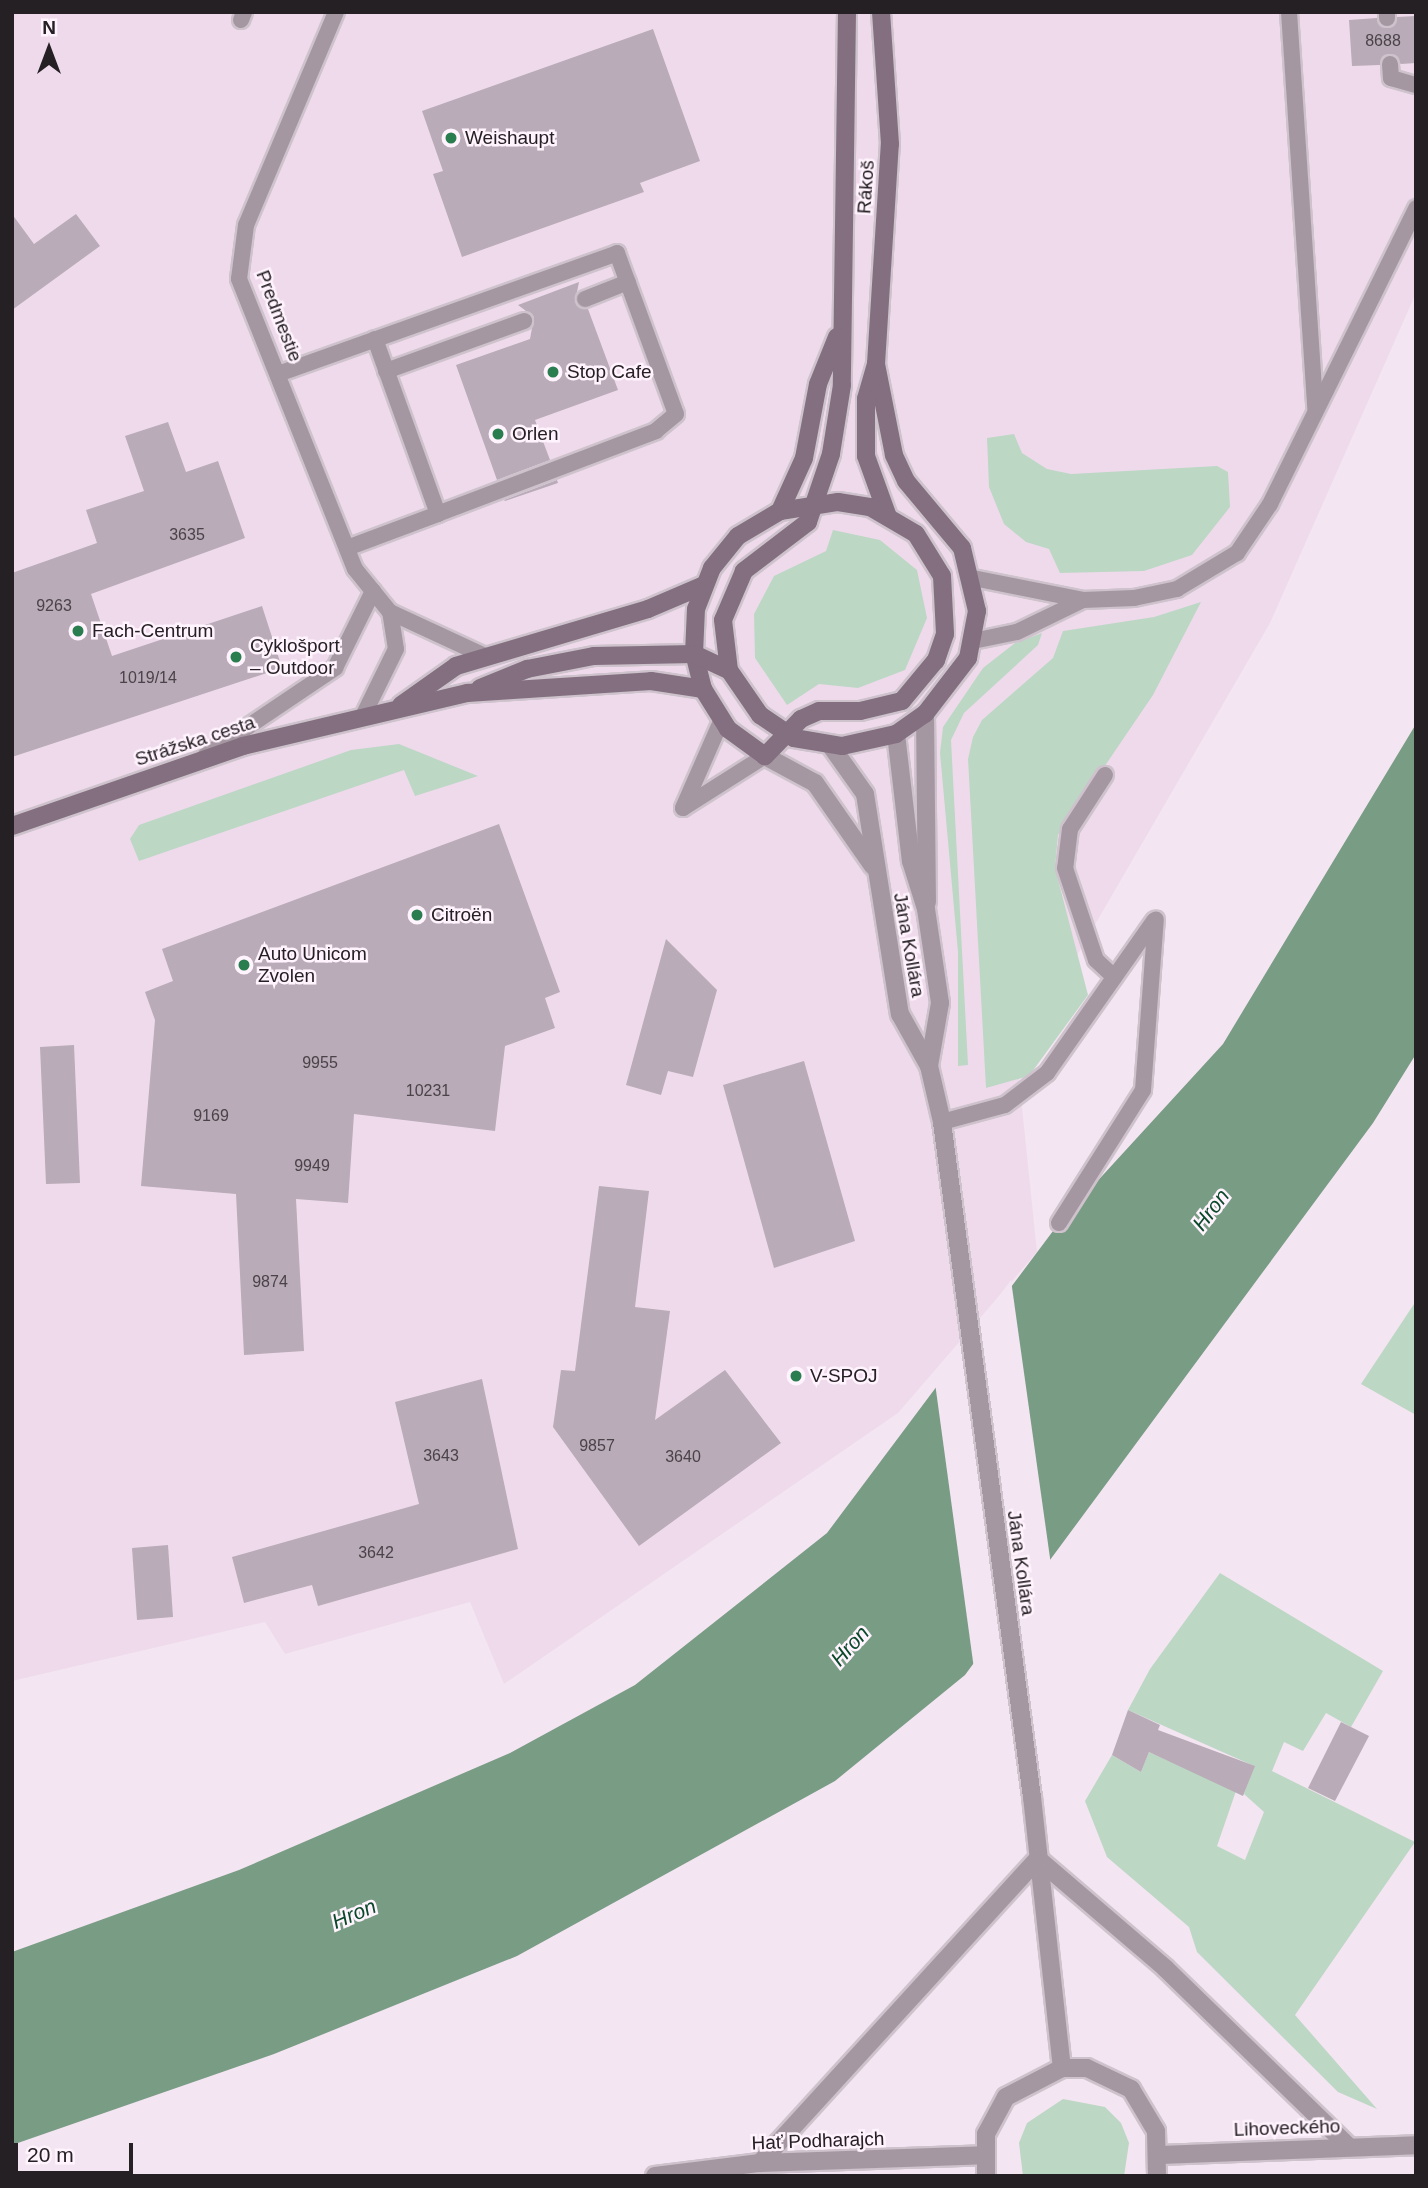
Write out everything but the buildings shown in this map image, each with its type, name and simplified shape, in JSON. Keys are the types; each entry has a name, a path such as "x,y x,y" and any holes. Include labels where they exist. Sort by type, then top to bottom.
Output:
{"street":[{"name":"Rákoš","path":"816,503 842,385 838,334 848,12"},
{"name":"Rákoš","path":"881,12 890,144 876,364 866,399 866,456 887,514"},
{"name":"Rákoš","path":"780,511 804,458 818,384 838,334"},
{"name":"Rákoš","path":"876,364 894,455 919,499 947,523 973,578"},
{"path":"816,503 808,522 760,555 729,596 723,620 729,670 760,715 787,734 831,746 896,734 925,714 950,689 973,641 973,578 942,576"},
{"path":"896,734 902,701 936,660 945,634 942,576 916,534 887,514 816,503 780,511 738,536 702,586 694,654 703,689 722,719 765,755 819,710 860,711 902,701"},
{"name":"Strážska cesta","path":"395,709 456,666 702,586"},
{"path":"694,654 729,670"},
{"name":"Strážska cesta","path":"467,693 527,669 594,656 694,654"},
{"name":"Strážska cesta","path":"12,825 197,762 364,714 467,693 651,681 703,689"},
{"name":"Jána Kollára","path":"925,714 931,860 926,909"},
{"name":"Jána Kollára","path":"896,734 911,860 926,909 940,1003 929,1066"},
{"name":"Jána Kollára","path":"831,746 864,794 873,866 900,1014 929,1066 942,1122 1026,1751 1062,2068"},
{"name":"Jána Kollára","path":"765,755 815,783 873,866"},
{"path":"760,2163 1038,1859 1165,1968 1349,2147"},
{"path":"986,2176 986,2134 1006,2097 1062,2068 1087,2068 1131,2089 1156,2131 1160,2155 1157,2176"},
{"name":"Lihoveckého","path":"1160,2155 1416,2145"},
{"name":"Hať Podharajch","path":"656,2176 760,2163 984,2155"}],"lane":[{"name":"Predmestie","path":"336,12 246,225 240,253 239,279 347,548 373,591 390,612 487,657"},
{"path":"1289,12 1315,411"},
{"path":"1390,64 1391,78 1416,85"},
{"path":"973,578 1083,600 1177,589 1237,553 1270,504 1416,208"},
{"path":"278,374 617,253 676,414 656,431 347,548"},
{"path":"585,299 628,282"},
{"path":"386,371 524,321"},
{"path":"375,339 438,514"},
{"path":"197,762 335,668 373,591"},
{"path":"973,641 1017,632 1083,600"},
{"path":"364,714 396,649 390,612"},
{"path":"722,719 683,808 765,755"},
{"path":"1105,775 1070,830 1064,858 1075,909 1096,960 1114,978"},
{"path":"942,1122 1005,1105 1047,1073 1156,919 1143,1090 1059,1223"}],"shaded area":[{"path":"12,12 1416,12 1416,293 1270,623 1017,1059 1037,1252 898,1413 504,1684 470,1602 285,1654 265,1622 12,1681"},
{"path":"1014,434 1022,453 1047,469 1071,474 1217,466 1228,472 1230,507 1192,555 1144,571 1060,573 1049,549 1026,542 1004,524 989,487 987,438"},
{"path":"833,530 880,540 917,570 927,618 905,670 858,688 819,684 787,705 755,658 754,614 774,576 826,551"},
{"path":"1201,602 1153,695 1058,835 1055,868 1088,995 1029,1076 986,1088 968,759 973,737 982,720 1053,658 1063,631 1154,617"},
{"path":"1042,633 1038,645 964,713 951,740 968,1065 958,1066 958,952 940,753 943,727 983,668 1015,643"},
{"path":"399,744 478,776 415,796 404,770 139,861 130,839 139,825 351,750"},
{"path":"1416,1301 1416,1415 1361,1384"},
{"path":"1220,1573 1383,1671 1351,1727 1326,1713 1303,1751 1284,1742 1272,1771 1415,1842 1295,2015 1377,2109 1338,2092 1197,1952 1189,1927 1107,1857 1085,1801 1112,1755 1141,1772 1149,1752 1236,1791 1217,1846 1245,1860 1264,1812 1244,1794 1254,1766 1128,1710 1150,1669"},
{"path":"1063,2099 1105,2107 1121,2123 1129,2143 1124,2176 1023,2176 1019,2143 1027,2123"}],"water":[{"name":"Hron","path":"1416,724 1416,1054 1373,1123 965,1675 835,1781 517,1956 274,2054 12,2145 12,1952 239,1870 510,1753 635,1685 827,1533 1059,1223 1223,1044"}],"pier":[{"path":"1011,1280 1051,1565 974,1669 935,1383"}],"place":[{"name":"Weishaupt","path":"451,138"},
{"name":"Stop Cafe","path":"553,372"},
{"name":"Orlen","path":"498,434"},
{"name":"Fach-Centrum","path":"78,631"},
{"name":"Cyklošport – Outdoor","path":"236,657"},
{"name":"Citroën","path":"417,915"},
{"name":"Auto Unicom Zvolen","path":"244,965"},
{"name":"V-SPOJ","path":"796,1376"}]}
